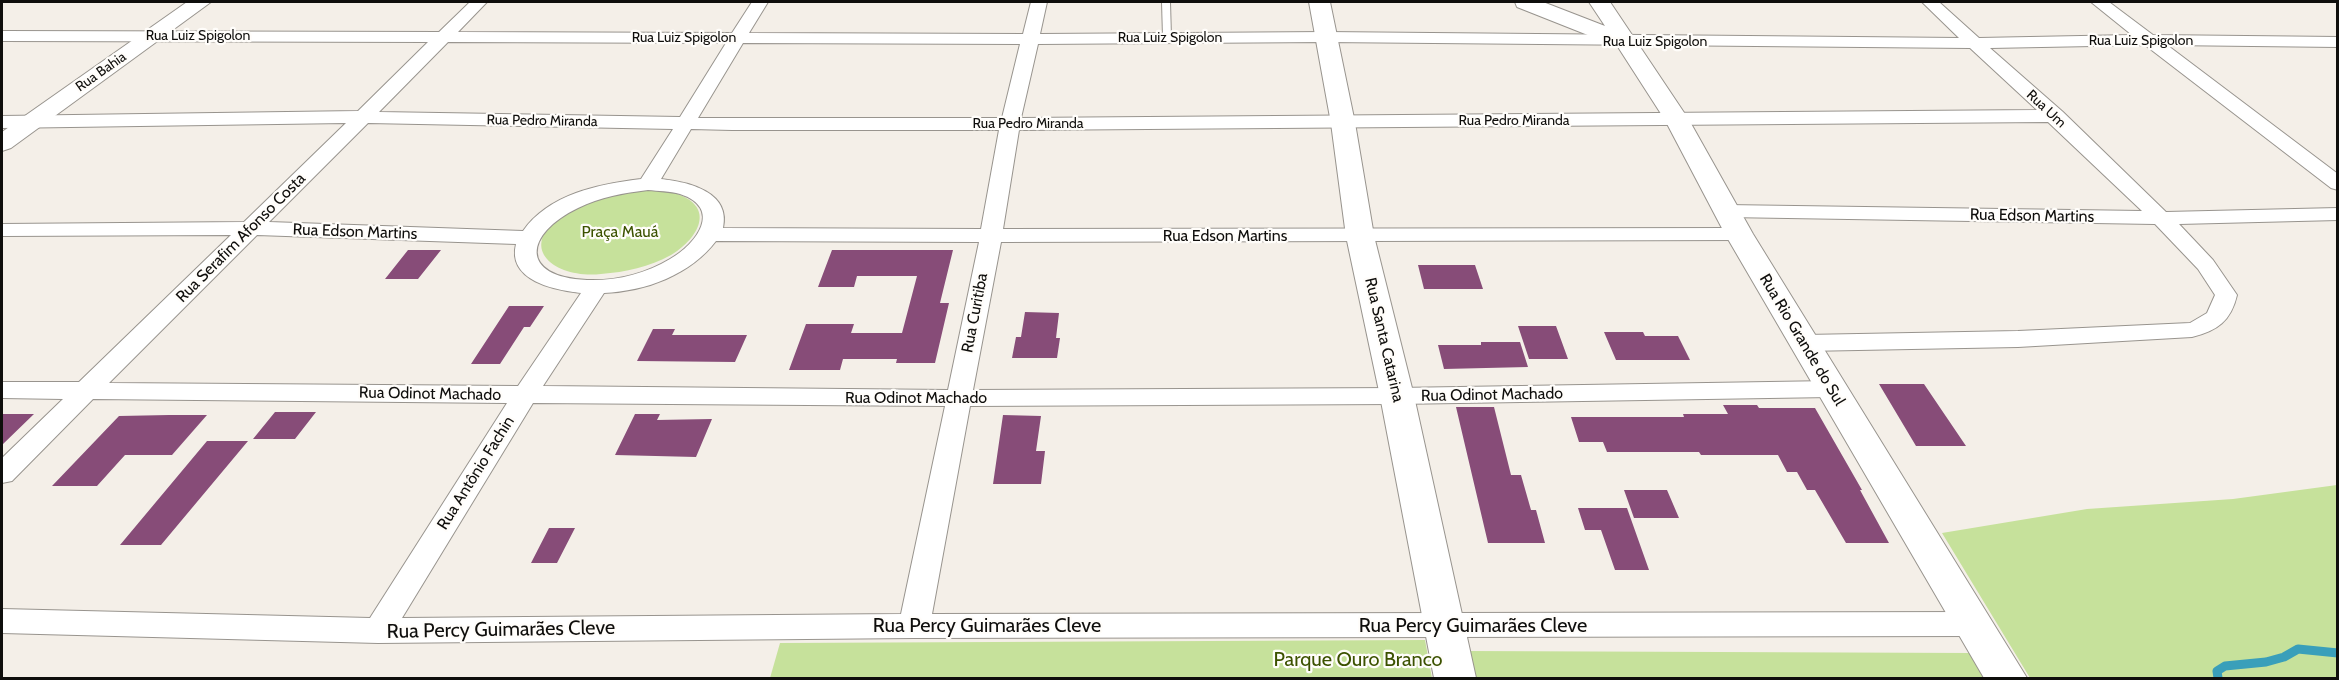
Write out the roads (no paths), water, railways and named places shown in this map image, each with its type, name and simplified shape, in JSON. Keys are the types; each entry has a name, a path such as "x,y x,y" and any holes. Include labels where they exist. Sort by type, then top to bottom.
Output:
{"street":[{"name":"Rua Bahia","path":"2,143 200,2"},
{"name":"Rua Serafim Afonso Costa","path":"2,474 479,2"},
{"path":"648,184 683,123 760,2"},
{"name":"Rua Curitiba","path":"914,626 991,236 1010,124 1039,2"},
{"name":"Rua Santa Catarina","path":"1319,2 1343,123 1360,236 1397,396 1455,678"},
{"path":"1525,2 1625,42"},
{"name":"Rua Rio Grande do Sul","path":"1600,2 1677,120 1732,223 1914,530 2006,678"},
{"name":"Rua Um","path":"1805,343 2018,339 2192,330 2206,325 2222,311 2226,295 2212,272 2161,218 2055,116 1930,2"},
{"path":"2099,2 2337,184"},
{"name":"Rua Luiz Spigolon","path":"2,36 738,39 1326,37 1625,42 1975,43 2149,40 2337,42"},
{"name":"Rua Pedro Miranda","path":"2,122 364,117 683,123 1010,124 2055,116"},
{"path":"648,184 689,190 704,198 712,208 715,221 711,234 699,249 672,267 627,283 597,287 552,282 537,274 528,263 525,251 529,238 542,221 563,207 589,195 619,187 648,184"},
{"name":"Rua Edson Martins","path":"711,234 1360,236 1732,223 2337,214"},
{"name":"Rua Edson Martins","path":"2,230 251,228 529,238"},
{"name":"Rua Antônio Fachin","path":"378,631 524,396 597,287"},
{"name":"Rua Odinot Machado","path":"2,390 958,398 1397,396 1832,389"},
{"name":"Rua Percy Guimarães Cleve","path":"2,621 378,631 914,626 1973,624"}],"lane":[{"path":"1166,2 1167,37"}],"waterway":[{"path":"2218,678 2217,671 2225,666 2266,662 2284,657 2298,649 2338,653"}],"park label":[{"name":"Praça Mauá","path":"620,232"},
{"name":"Parque Ouro Branco","path":"1358,660"}]}
